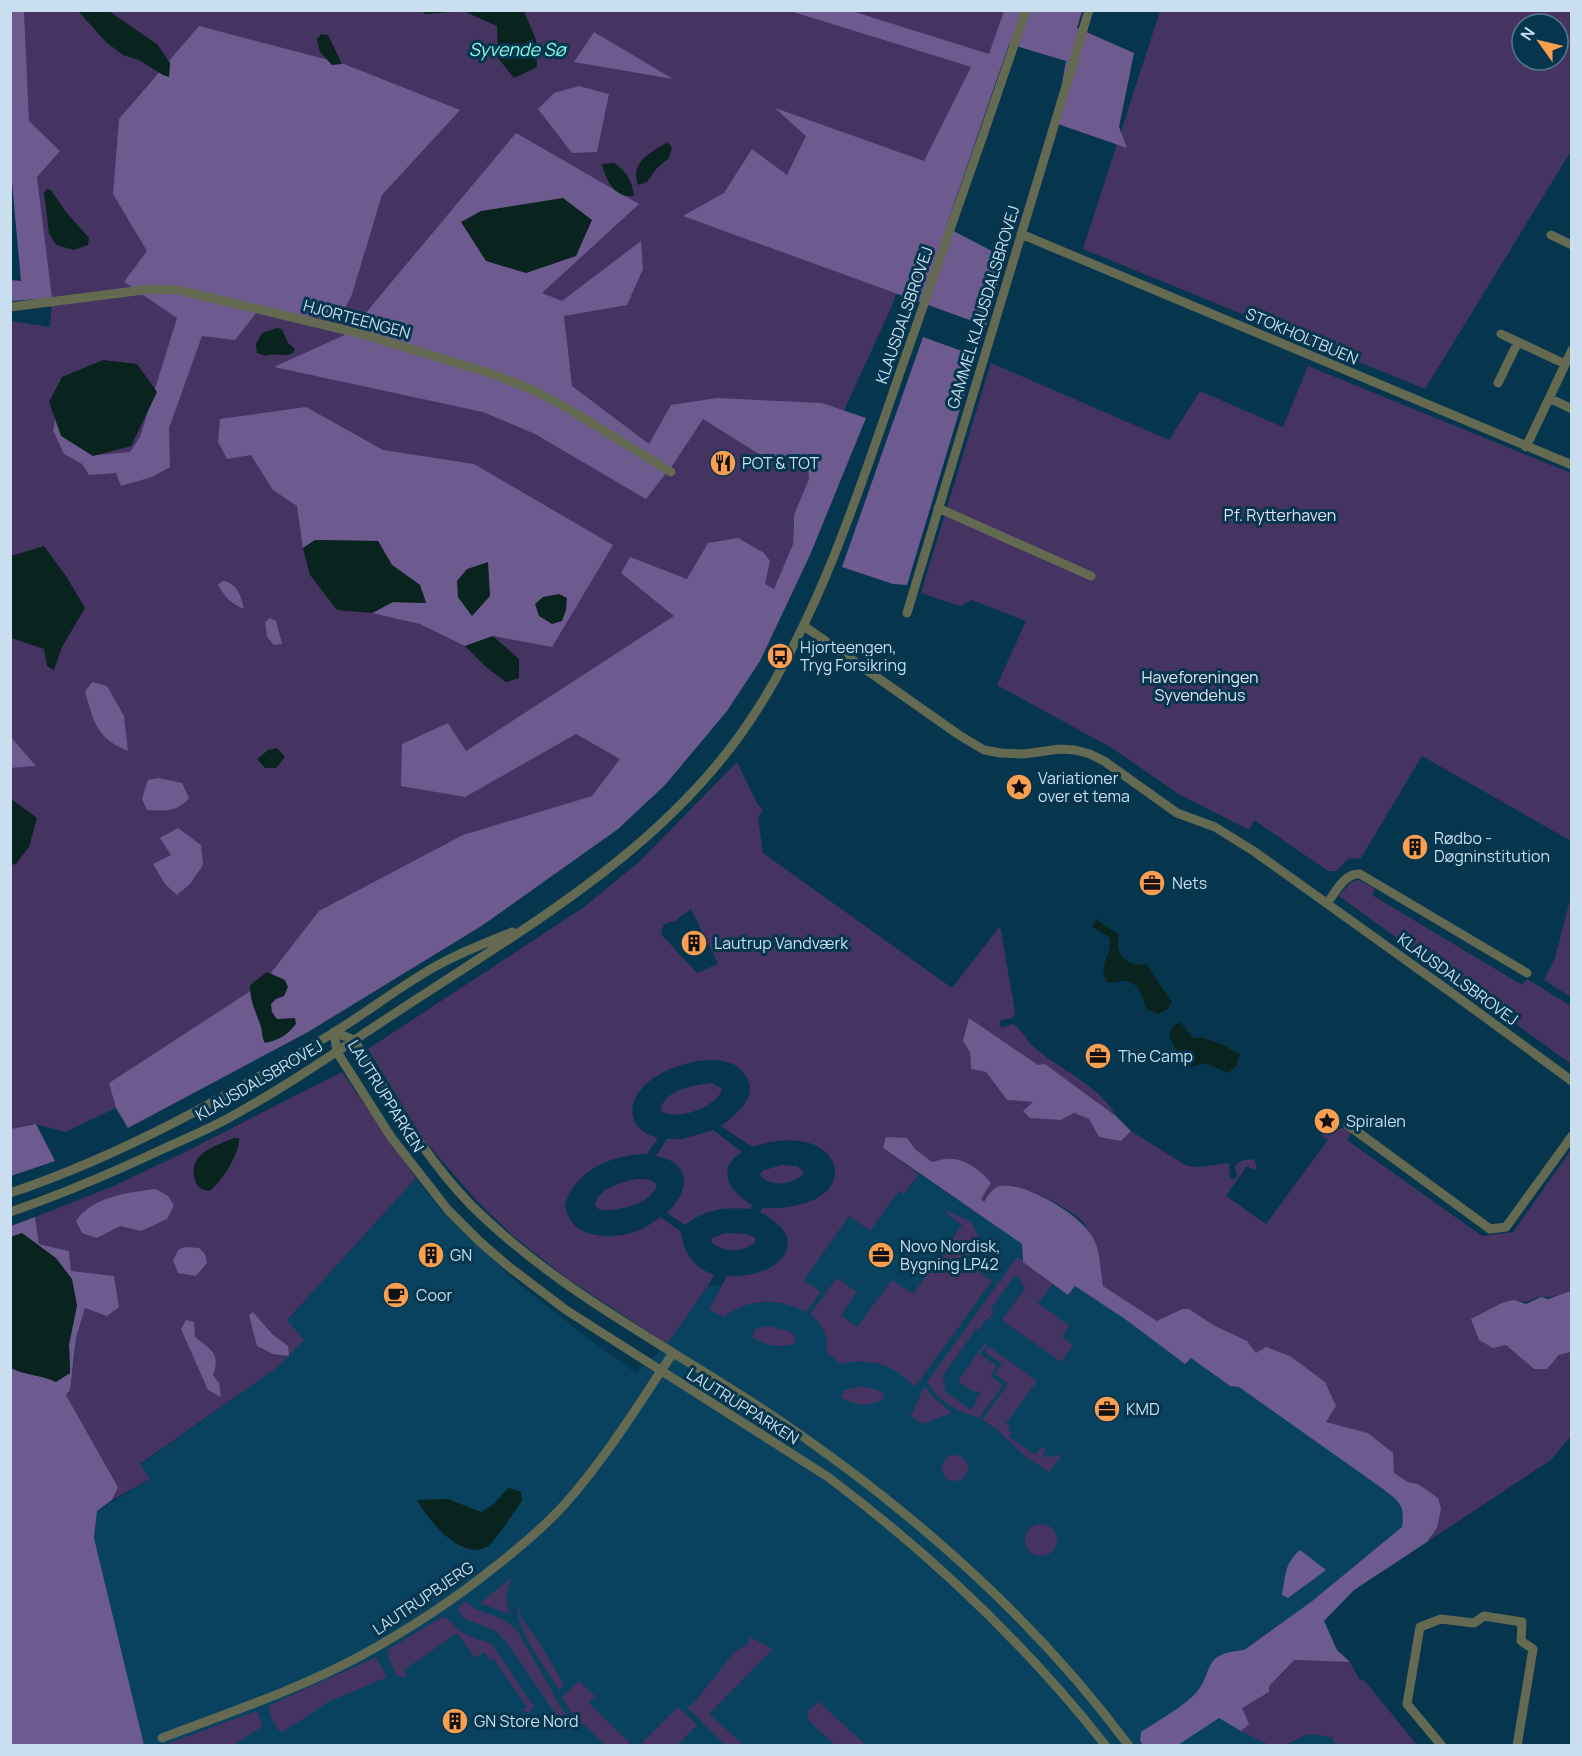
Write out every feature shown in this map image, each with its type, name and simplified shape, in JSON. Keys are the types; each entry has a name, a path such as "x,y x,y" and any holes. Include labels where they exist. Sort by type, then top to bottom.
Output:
{"street":[{"name":"KLAUSDALSBROVEJ","path":"10,1212 99,1178 223,1121 337,1052 536,922 617,863 690,795 754,715 804,626 871,455 1026,10"},
{"name":"GAMMEL KLAUSDALSBROVEJ","path":"907,613 1089,10"},
{"name":"STOKHOLTBUEN","path":"1021,234 1572,465"},
{"path":"1551,235 1572,245"},
{"name":"HJORTEENGEN","path":"10,307 151,289 178,290 358,333 490,373 533,390 627,443 671,472"},
{"path":"1501,333 1565,364"},
{"path":"1498,383 1518,342"},
{"path":"1526,447 1572,350"},
{"path":"1549,398 1572,408"},
{"path":"938,508 1091,576"},
{"name":"KLAUSDALSBROVEJ","path":"804,626 959,735 984,750 1024,754 1060,749 1075,750 1104,761 1177,813 1215,827 1327,903 1572,1081"},
{"name":"KLAUSDALSBROVEJ","path":"1327,903 1347,877 1360,874 1527,973"},
{"name":"KLAUSDALSBROVEJ","path":"10,1193 40,1183 144,1137 220,1098 334,1032 431,968 536,922"},
{"name":"LAUTRUPPARKEN","path":"334,1032 354,1041 441,1170 471,1204 508,1239 566,1284 799,1434 923,1530 1025,1625 1129,1746"},
{"name":"LAUTRUPPARKEN","path":"334,1032 337,1052 391,1137 448,1210 508,1266 566,1310 660,1372 828,1477 913,1545 957,1583 1024,1649 1105,1745"},
{"path":"1348,1125 1490,1229 1506,1227 1572,1137"},
{"name":"LAUTRUPBJERG","path":"162,1738 258,1702 327,1672 380,1645 462,1594 532,1536 592,1473 672,1353"},
{"path":"1442,1746 1407,1704 1420,1627 1441,1619 1474,1623 1484,1616 1522,1622 1521,1641 1533,1649 1516,1746"},
{"path":"1105,1745 1119,1733"}],"shaded area":[{"path":"24,10 29,121 60,151 37,177 52,298 11,301 11,280 21,281 10,161 10,11"},
{"path":"790,11 852,11 989,54 1004,11 1082,11 1077,28 1134,53 1119,127 1127,148 1055,123 1066,61 1009,44 946,227 1005,258 986,326 683,216 724,193 752,149 787,175 806,136 775,108 924,161 971,67"},
{"path":"199,26 344,64 460,110 382,195 352,294 339,321 287,313 257,312 235,340 202,336 169,428 170,467 152,477 121,486 116,473 89,475 82,464 64,454 53,430 56,415 74,436 97,455 130,452 140,437 177,318 124,282 147,251 113,194 119,119"},
{"path":"594,32 673,79 574,62"},
{"path":"579,86 609,94 597,152 572,153 538,109 554,93"},
{"path":"516,133 639,204 542,293 562,301 641,241 643,269 627,305 564,316 572,386 649,444 671,405 717,398 822,403 866,418 810,555 760,661 727,711 665,785 618,829 483,925 308,1032 128,1128 116,1108 109,1083 264,982 319,911 463,835 592,796 620,759 576,734 465,797 401,786 402,744 448,723 466,751 674,616 621,573 630,557 687,579 708,543 738,538 764,553 770,561 765,584 774,589 793,544 794,515 809,479 808,467 798,456 767,459 703,419 674,463 646,499 535,434 483,412 274,367 349,333"},
{"path":"923,337 976,356 907,585 893,584 842,567"},
{"path":"306,407 383,450 474,464 613,545 552,647 493,636 465,646 420,624 372,613 393,602 426,603 420,585 392,565 378,541 315,540 303,548 297,506 273,490 251,455 227,459 218,442 220,419"},
{"path":"222,581 235,587 244,609 226,597 218,585"},
{"path":"270,618 276,621 282,644 274,645 267,637 265,622"},
{"path":"92,682 107,686 124,716 128,751 109,741 98,728 85,692"},
{"path":"11,737 36,766 11,768"},
{"path":"158,778 182,783 189,798 175,808 147,810 142,799 148,780"},
{"path":"178,828 201,845 203,865 190,884 177,895 165,884 153,864 171,855 160,838"},
{"path":"969,1018 1038,1065 1045,1064 1117,1117 1131,1131 1121,1141 1099,1137 1089,1119 1074,1113 1061,1120 1030,1118 1023,1111 1033,1102 1007,1100 986,1072 971,1069 970,1052 963,1041"},
{"path":"36,1124 55,1161 11,1176 11,1129"},
{"path":"886,1137 907,1138 915,1149 932,1162 953,1159 972,1166 991,1183 981,1199 984,1202 997,1187 1011,1186 1037,1194 1064,1209 1076,1218 1092,1236 1099,1254 1103,1286 1157,1321 1182,1309 1189,1309 1215,1326 1247,1341 1256,1353 1266,1347 1290,1356 1325,1382 1336,1406 1326,1422 1368,1433 1393,1453 1394,1473 1408,1482 1418,1484 1438,1498 1441,1509 1437,1528 1427,1542 1354,1590 1324,1621 1337,1650 1350,1662 1294,1660 1269,1686 1269,1692 1242,1708 1249,1724 1241,1731 1219,1718 1178,1745 1143,1745 1140,1741 1141,1732 1192,1697 1204,1681 1213,1661 1229,1652 1244,1650 1311,1602 1402,1527 1402,1509 1397,1501 1383,1489 1239,1387 1230,1386 1191,1358 1185,1364 1125,1319 1075,1286 1068,1295 1023,1262 1022,1244 883,1148"},
{"path":"919,1174 1022,1244 1023,1262 1068,1295 1075,1285 1185,1363 1191,1358 1230,1386 1239,1387 1383,1489 1397,1500 1404,1510 1402,1527 1387,1542 1311,1602 1243,1650 1231,1651 1193,1696 1219,1717 1269,1746 144,1745 94,1538 97,1511 150,1479 140,1465 279,1366 303,1340 287,1320 416,1178 440,1209 512,1278 636,1373 667,1344 708,1286 803,1280 849,1216 870,1231 899,1190 905,1194"},
{"path":"156,1189 168,1196 174,1205 167,1219 141,1231 120,1226 97,1238 82,1233 76,1221 91,1206 101,1201 123,1194"},
{"path":"35,1217 39,1244 69,1251 71,1271 114,1276 119,1307 107,1316 85,1308 76,1338 70,1390 66,1395 118,1487 112,1500 97,1511 94,1538 144,1745 11,1745 10,1368 56,1381 70,1373 69,1344 77,1305 22,1233 11,1237 11,1226"},
{"path":"199,1248 205,1254 207,1263 196,1276 178,1273 173,1260 179,1249"},
{"path":"1571,1291 1571,1352 1559,1355 1547,1369 1534,1369 1506,1345 1493,1348 1479,1340 1471,1319 1502,1303 1514,1300 1526,1304 1541,1297 1548,1299"},
{"path":"253,1312 272,1334 288,1346 289,1356 273,1354 257,1346 249,1315"},
{"path":"186,1320 194,1322 195,1337 210,1349 215,1357 213,1375 219,1383 221,1397 208,1390 181,1329"},
{"path":"1300,1550 1326,1570 1288,1598 1282,1595 1286,1570"},
{"path":"1305,1735 1321,1735 1342,1742 1400,1746 1287,1746"}],"green space":[{"path":"24,11 790,11 971,67 892,306 793,521 793,544 774,589 643,771 264,982 109,1083 116,1108 65,1132 36,1124 11,1129 10,768 35,766 11,737 11,321 50,327 52,298 29,121"},
{"path":"852,11 1004,11 990,55"},
{"path":"1160,11 1571,11 1571,151 1425,389 1083,249"},
{"path":"991,363 1169,440 1200,391 1283,427 1308,366 1571,473 1571,841 1422,756 1361,858 1348,859 1336,871 1328,871 1254,820 1249,830 1177,793 1112,748 997,685 1026,621 972,600 960,606 921,593"},
{"path":"737,762 758,805 763,810 758,817 763,853 952,988 1000,926 1015,1011 1013,1018 1001,1020 999,1025 1002,1028 1013,1024 1016,1026 1035,1048 1100,1096 1117,1117 1038,1065 970,1052 971,1069 986,1072 1007,1100 1034,1102 1061,1120 1074,1113 1089,1119 1121,1141 1131,1131 1187,1166 1200,1167 1229,1163 1230,1178 1233,1180 1237,1177 1235,1166 1240,1161 1254,1159 1257,1168 1254,1170 1247,1166 1226,1196 1266,1224 1328,1140 1321,1135 1345,1127 1352,1132 1347,1140 1482,1236 1513,1232 1571,1150 1571,1291 1528,1301 1514,1300 1506,1345 1534,1369 1547,1369 1559,1355 1571,1352 1571,1436 1551,1460 1427,1542 1437,1528 1441,1509 1419,1484 1408,1482 1393,1473 1368,1433 1326,1422 1256,1353 1189,1309 1182,1309 1157,1321 1103,1286 1095,1253 1084,1223 1067,1210 1028,1191 1000,1186 984,1202 915,1149 883,1148 919,1174 904,1194 899,1191 870,1231 849,1216 804,1280 821,1292 806,1312 785,1304 764,1302 744,1306 724,1317 709,1310 727,1276 744,1276 773,1266 783,1258 788,1247 786,1236 778,1224 760,1212 762,1208 797,1205 821,1196 833,1182 835,1167 827,1153 810,1143 785,1140 752,1147 721,1126 743,1105 750,1092 750,1085 739,1068 728,1062 714,1060 684,1064 647,1083 635,1099 632,1108 633,1115 640,1129 658,1138 647,1154 621,1157 586,1173 577,1182 565,1205 575,1225 594,1235 629,1234 643,1229 661,1217 681,1232 687,1253 695,1263 714,1275 667,1344 565,1277 512,1235 476,1200 423,1139 368,1049 584,907 640,861","holes":["691,909 718,964 697,973 661,934 664,924 675,921"]},
{"path":"1359,880 1375,889 1372,895 1522,985 1527,979 1571,1006 1571,1064 1339,896 1351,882"},
{"path":"1571,896 1571,997 1544,980 1555,958"},
{"path":"342,1072 416,1178 287,1320 304,1340 279,1366 140,1464 150,1479 112,1500 118,1486 66,1395 74,1363 76,1338 85,1308 71,1271 69,1251 39,1244 35,1217 114,1186"},
{"path":"712,1083 722,1089 719,1096 705,1107 676,1115 661,1111 667,1098 673,1093 689,1087"},
{"path":"713,1130 742,1152 729,1166 727,1173 732,1187 752,1205 750,1209 733,1208 708,1212 685,1225 667,1213 675,1204 683,1187 682,1171 677,1165 656,1156 667,1139 683,1139"},
{"path":"781,1165 797,1166 803,1171 802,1176 792,1181 775,1183 769,1182 760,1175 762,1171"},
{"path":"637,1179 651,1180 657,1186 647,1198 624,1208 600,1210 595,1205 597,1199 606,1190"},
{"path":"947,1211 971,1222 980,1239 964,1261 992,1281 915,1387 899,1373 872,1362 841,1364 826,1352 824,1331 819,1322 810,1314 837,1278 857,1292 841,1315 857,1327 892,1280 913,1294 962,1225 946,1213"},
{"path":"726,1233 747,1234 755,1238 755,1242 739,1250 727,1250 711,1242 712,1238"},
{"path":"1017,1257 1053,1284 1038,1303 1070,1326 1062,1337 1073,1345 1061,1362 1002,1320 1026,1287 1015,1275 990,1310 994,1312 990,1317 993,1320 987,1318 978,1330 976,1329 942,1377 945,1380 943,1384 946,1386 944,1391 971,1410 977,1402 974,1400 981,1394 958,1381 985,1343 987,1345 980,1354 997,1366 990,1376 1003,1385 979,1418 950,1405 938,1396 927,1382"},
{"path":"767,1326 792,1333 796,1338 794,1344 772,1345 752,1337 755,1329"},
{"path":"988,1346 1037,1381 1006,1423 1010,1426 1008,1430 1012,1432 1009,1437 1035,1455 1042,1447 1046,1450 1042,1457 1062,1455 1049,1472 1025,1456 995,1428 982,1420 1008,1384 995,1374 1002,1364 986,1353"},
{"path":"925,1386 932,1396 952,1413 922,1424 910,1415"},
{"path":"857,1387 871,1388 884,1393 884,1398 862,1405 841,1397 844,1390"},
{"path":"955,1455 964,1459 968,1468 964,1477 955,1481 946,1477 942,1468 946,1459"},
{"path":"1041,1524 1052,1529 1057,1540 1052,1551 1041,1556 1030,1551 1025,1540 1030,1529"},
{"path":"511,1578 506,1595 509,1614 480,1603"},
{"path":"465,1601 476,1609 504,1620 517,1630 562,1709 574,1725 567,1731 508,1644 496,1631 463,1618 458,1608"},
{"path":"517,1604 522,1619 536,1637 564,1684 559,1690 526,1637 518,1615"},
{"path":"442,1617 448,1619 469,1636 492,1644 534,1707 529,1713 522,1710 527,1707 493,1658 490,1660 484,1652 475,1658 457,1633 404,1670 407,1675 402,1678 396,1675 387,1653 389,1649"},
{"path":"750,1637 773,1649 709,1714 744,1745 725,1745 687,1707 693,1704 735,1651 747,1645"},
{"path":"376,1657 387,1677 330,1701 281,1733 272,1720 268,1706"},
{"path":"1294,1660 1350,1662 1360,1680 1365,1681 1417,1745 1336,1745 1332,1738 1305,1735 1287,1745 1269,1745 1241,1731 1244,1728 1213,1708"},
{"path":"579,1681 595,1696 589,1703 632,1745 606,1745 572,1714 562,1697"},
{"path":"819,1702 866,1745 835,1745 810,1722 807,1714 809,1709"},
{"path":"678,1707 697,1725 678,1745 640,1745"},
{"path":"257,1711 263,1726 234,1745 164,1745"}],"water":[{"path":"78,11 109,11 158,45 170,63 169,77 139,60 123,55 106,42"},
{"path":"420,11 463,11 426,14"},
{"name":"Syvende Sø","path":"463,11 524,11 536,40 537,67 514,78 498,58 497,26"},
{"path":"321,34 328,35 342,64 332,65 320,52 317,39"},
{"path":"668,142 672,148 669,158 657,168 647,182 638,185 636,177 639,164 649,154"},
{"path":"614,163 628,177 634,196 621,194 612,187 602,164"},
{"path":"47,189 51,190 66,212 89,238 88,245 74,250 56,245 49,233 44,193"},
{"path":"563,198 592,220 576,256 526,273 486,261 461,222 481,211"},
{"path":"277,328 282,329 288,343 295,349 293,353 266,356 257,353 256,344 262,333"},
{"path":"103,360 137,364 157,392 131,446 93,456 61,436 49,402 62,377"},
{"path":"315,540 378,541 392,565 420,585 426,603 393,602 372,613 337,610 310,575 303,548"},
{"path":"44,546 66,576 85,608 62,647 54,670 47,666 44,649 11,638 11,556"},
{"path":"488,562 490,596 472,616 458,597 457,581 467,569"},
{"path":"559,594 567,598 566,610 562,621 552,624 539,616 535,604 543,597"},
{"path":"493,636 519,659 519,678 506,682 486,667 465,646"},
{"path":"277,748 285,757 276,768 265,768 257,759 268,750"},
{"path":"11,799 37,818 29,847 16,864 11,865"},
{"path":"1096,919 1119,935 1120,954 1128,962 1146,964 1172,1002 1168,1009 1158,1014 1147,1009 1140,992 1131,982 1107,982 1104,976 1104,966 1110,938 1092,926"},
{"path":"267,972 285,980 288,987 284,996 271,1004 272,1012 277,1019 295,1018 296,1024 283,1036 265,1043 252,1001 250,985"},
{"path":"1180,1022 1193,1038 1203,1038 1227,1046 1240,1054 1236,1066 1228,1073 1206,1063 1191,1067 1183,1062 1169,1036 1173,1026"},
{"path":"239,1138 239,1144 234,1159 224,1175 209,1191 200,1188 194,1171 199,1157 211,1148"},
{"path":"22,1233 56,1258 72,1279 77,1305 69,1344 70,1373 56,1382 11,1368 11,1237"},
{"path":"509,1488 521,1492 522,1501 492,1543 478,1550 468,1549 447,1537 429,1518 417,1500 448,1499 481,1512"}],"place":[{"name":"POT & TOT","path":"723,463"},
{"name":"Hjorteengen, Tryg Forsikring","path":"780,656"},
{"name":"Variationer over et tema","path":"1019,787"},
{"name":"Rødbo - Døgninstitution","path":"1415,847"},
{"name":"Nets","path":"1152,883"},
{"name":"Lautrup Vandværk","path":"694,943"},
{"name":"The Camp","path":"1098,1056"},
{"name":"Spiralen","path":"1327,1121"},
{"name":"GN","path":"431,1255"},
{"name":"Novo Nordisk, Bygning LP42","path":"881,1255"},
{"name":"Coor","path":"396,1295"},
{"name":"KMD","path":"1107,1409"},
{"name":"GN Store Nord","path":"455,1721"}],"park label":[{"name":"Pf. Rytterhaven","path":"1280,515"},
{"name":"Haveforeningen Syvendehus","path":"1200,686"}]}
